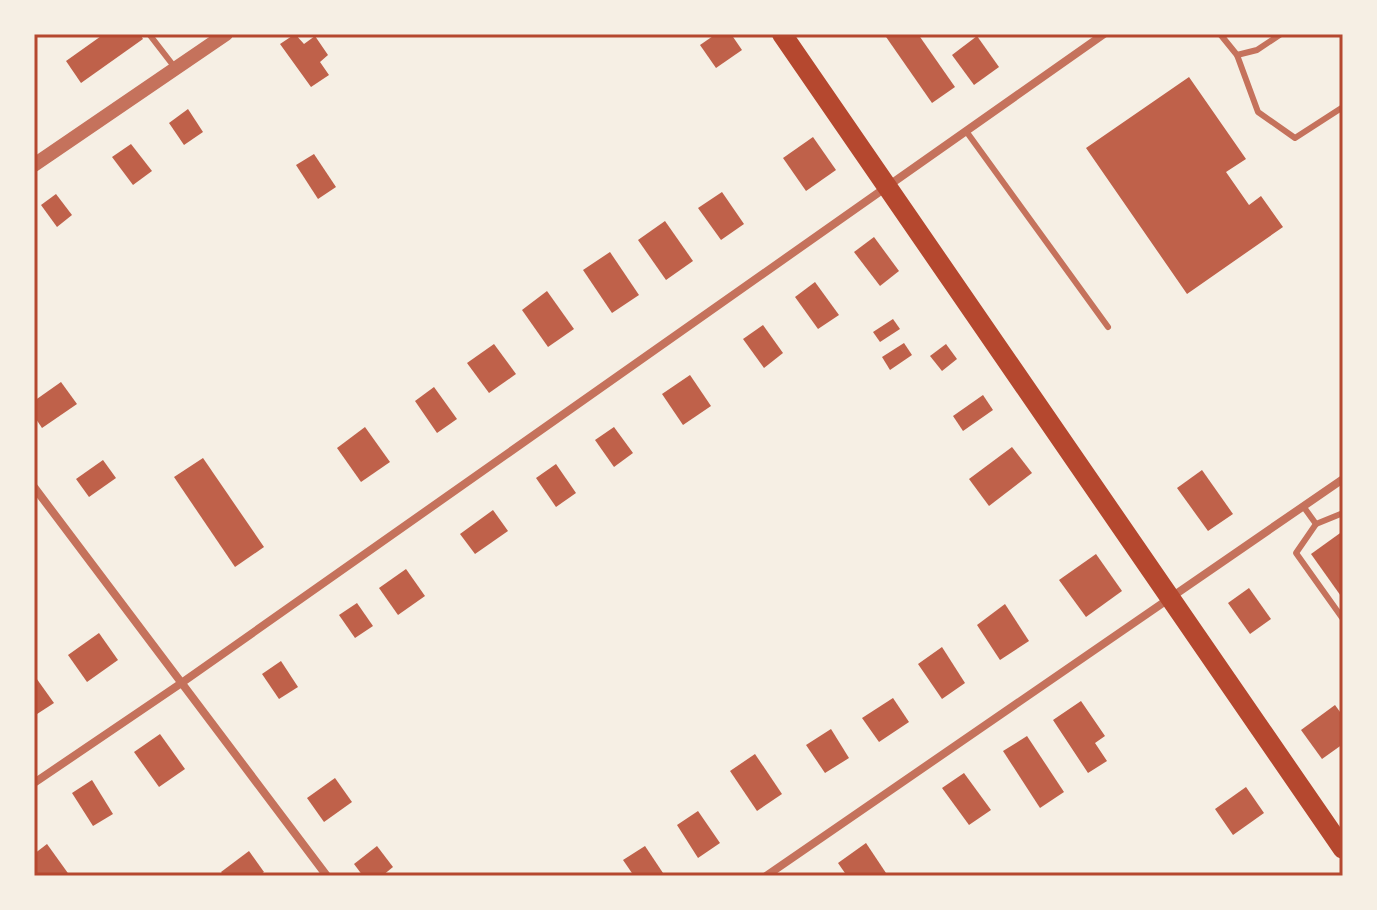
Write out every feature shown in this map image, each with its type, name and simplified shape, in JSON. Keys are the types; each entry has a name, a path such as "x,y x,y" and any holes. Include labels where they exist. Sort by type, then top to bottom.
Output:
{"highway":[{"path":"782,34 1343,849"}],"street":[{"path":"34,165 226,34"},
{"path":"34,783 180,684 1104,34"},
{"path":"766,876 1343,479"},
{"path":"34,487 327,876"}],"lane":[{"path":"149,34 176,69"},
{"path":"1220,34 1237,55 1258,112 1295,138 1343,107"},
{"path":"1237,55 1257,50 1281,34"},
{"path":"966,131 1108,327"},
{"path":"1303,506 1316,524"},
{"path":"1343,513 1316,524 1296,553 1343,619"}],"building":[{"path":"104,34 140,34 143,39 81,83 66,61"},
{"path":"295,34 304,44 315,36 328,55 320,62 329,75 311,87 280,44"},
{"path":"716,34 731,34 742,50 716,68 700,45"},
{"path":"884,34 918,34 955,87 932,103"},
{"path":"977,36 999,67 974,85 952,55"},
{"path":"1189,77 1246,159 1226,172 1249,205 1261,196 1283,227 1187,294 1086,148"},
{"path":"188,109 203,132 184,145 169,123"},
{"path":"813,137 836,170 806,191 783,158"},
{"path":"131,144 152,171 133,185 112,157"},
{"path":"314,154 336,187 318,199 296,165"},
{"path":"722,192 744,224 721,240 698,208"},
{"path":"56,194 72,215 57,227 41,205"},
{"path":"665,221 693,261 666,280 638,240"},
{"path":"874,237 899,271 880,286 854,252"},
{"path":"610,252 639,295 612,313 583,270"},
{"path":"815,282 839,315 818,329 795,297"},
{"path":"547,291 574,329 548,347 522,310"},
{"path":"893,319 900,329 880,342 873,332"},
{"path":"763,325 783,353 764,368 743,339"},
{"path":"904,343 912,355 890,370 882,357"},
{"path":"494,344 516,374 489,393 467,363"},
{"path":"946,344 957,359 942,371 930,356"},
{"path":"690,375 711,406 683,425 662,394"},
{"path":"61,382 77,404 42,428 34,416 34,401"},
{"path":"434,387 457,419 437,433 415,401"},
{"path":"983,395 993,410 963,431 953,416"},
{"path":"365,427 390,462 361,482 337,448"},
{"path":"614,427 633,453 614,467 595,440"},
{"path":"1012,447 1032,473 989,506 969,479"},
{"path":"203,458 264,547 235,567 174,477"},
{"path":"103,460 116,478 89,497 76,479"},
{"path":"556,464 576,493 556,507 536,478"},
{"path":"1202,470 1233,514 1208,531 1177,488"},
{"path":"493,510 508,531 475,554 460,534"},
{"path":"1343,531 1343,599 1311,554"},
{"path":"1096,554 1122,591 1086,617 1059,580"},
{"path":"406,569 425,596 398,615 379,588"},
{"path":"1249,588 1271,619 1250,634 1228,603"},
{"path":"357,603 373,626 355,638 339,615"},
{"path":"1005,604 1029,641 1000,660 977,625"},
{"path":"99,633 118,660 87,682 68,655"},
{"path":"942,647 965,683 942,699 918,664"},
{"path":"281,661 298,687 279,699 262,674"},
{"path":"34,675 54,703 34,716"},
{"path":"893,698 909,722 879,742 862,718"},
{"path":"1081,701 1105,736 1095,743 1107,761 1088,773 1053,720"},
{"path":"1335,705 1343,716 1343,744 1322,759 1301,730"},
{"path":"831,729 849,758 825,773 806,745"},
{"path":"160,734 185,769 159,787 134,752"},
{"path":"1027,736 1064,792 1040,808 1003,751"},
{"path":"755,754 782,794 757,811 730,771"},
{"path":"964,773 991,810 969,825 942,788"},
{"path":"335,778 352,802 324,822 307,798"},
{"path":"92,780 113,814 93,826 72,793"},
{"path":"1246,787 1264,813 1233,835 1215,809"},
{"path":"698,811 720,843 698,858 677,825"},
{"path":"866,843 888,876 847,876 838,863"},
{"path":"47,844 70,876 34,876 34,854"},
{"path":"377,846 393,867 382,876 363,876 354,864"},
{"path":"645,846 665,876 634,876 623,860"},
{"path":"249,851 264,872 258,876 224,876 221,872"}]}
